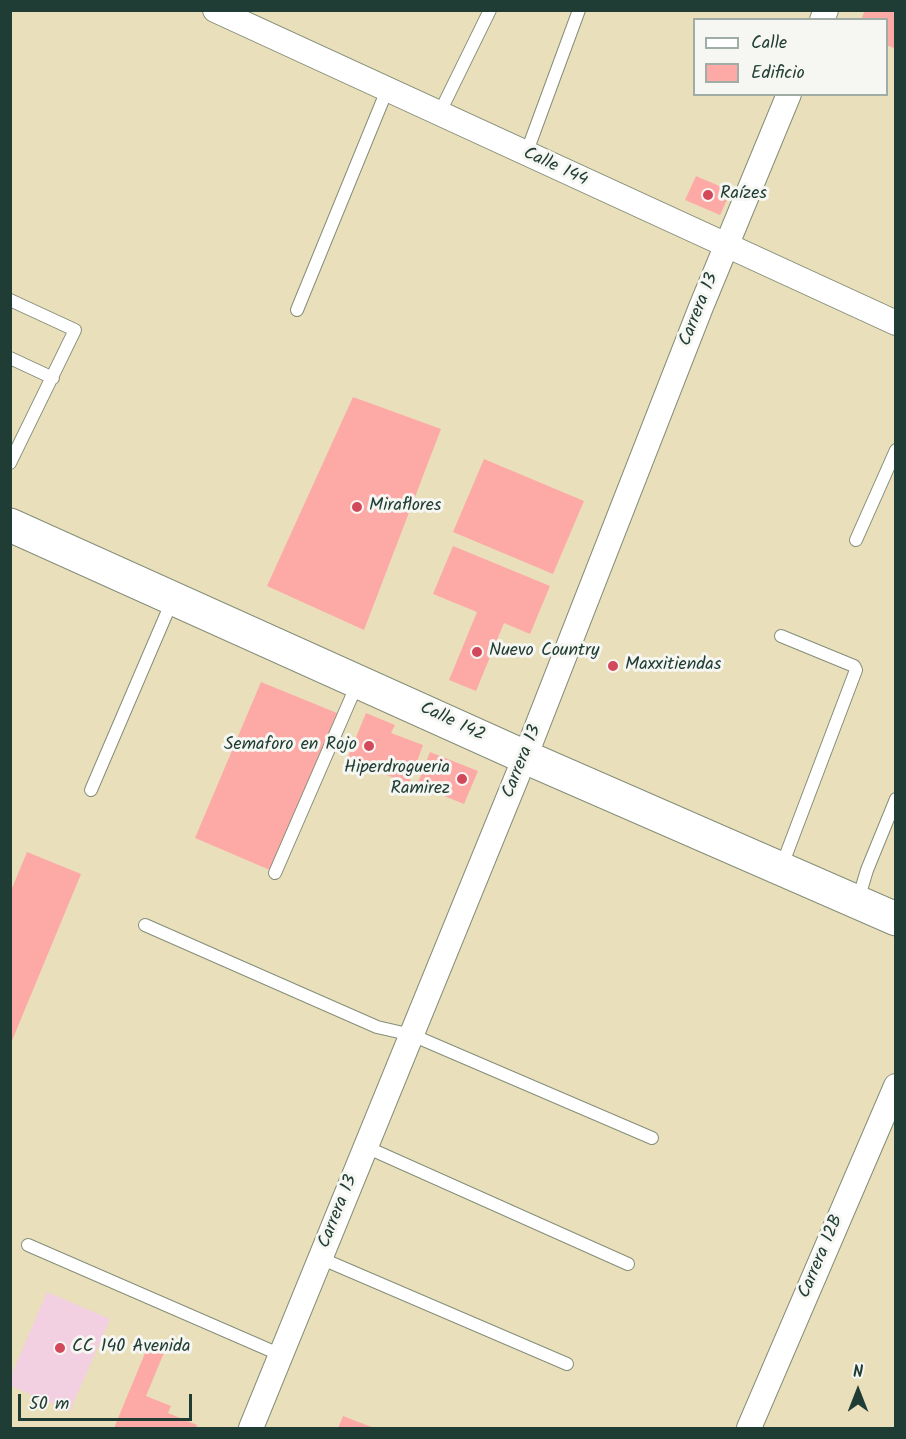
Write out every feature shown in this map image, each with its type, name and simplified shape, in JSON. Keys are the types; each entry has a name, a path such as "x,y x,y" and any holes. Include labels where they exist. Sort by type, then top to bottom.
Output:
{"main road":[{"name":"Calle 142","path":"10,525 359,680 525,757 896,919"}],"street":[{"name":"Calle 144","path":"215,10 726,247 896,322"},
{"name":"Carrera 13","path":"251,1428 525,757 726,247 788,96"},
{"name":"Carrera 12B","path":"749,1428 896,1086"}],"lane":[{"path":"439,114 489,10"},
{"path":"526,154 579,10"},
{"path":"297,310 387,90"},
{"path":"10,300 75,330 10,463"},
{"path":"10,358 53,378"},
{"path":"856,540 896,450"},
{"path":"91,790 174,597"},
{"path":"781,636 854,666 856,670 781,869"},
{"path":"275,873 359,680"},
{"path":"858,901 896,799"},
{"path":"145,925 377,1027 412,1035 652,1138"},
{"path":"366,1147 628,1264"},
{"path":"28,1245 281,1355"},
{"path":"320,1258 567,1364"}],"shaded area":[{"name":"CC 140 Avenida","path":"47,1292 110,1319 70,1411 11,1386 11,1376"}],"building":[{"path":"865,10 896,10 896,49 888,46 888,18 862,18"},
{"name":"Raízes","path":"696,176 731,191 720,215 685,200"},
{"name":"Miraflores","path":"353,397 441,429 364,630 267,586"},
{"path":"484,459 584,501 553,574 453,532"},
{"path":"453,546 550,586 530,634 504,623 476,691 449,680 477,612 433,594"},
{"path":"261,682 337,713 270,870 195,838"},
{"path":"366,713 395,725 391,733 423,745 409,784 347,759"},
{"path":"430,752 478,771 464,804 417,785"},
{"path":"27,852 81,874 11,1043 10,893"},
{"path":"150,1341 166,1348 146,1396 171,1406 168,1413 197,1425 196,1428 114,1428"},
{"path":"343,1416 374,1428 338,1428"}],"place":[{"name":"Raízes","path":"708,195"},
{"name":"Miraflores","path":"357,507"},
{"name":"Nuevo Country","path":"477,652"},
{"name":"Maxxitiendas","path":"613,666"},
{"name":"Semaforo en Rojo","path":"369,746"},
{"name":"Hiperdrogueria Ramirez","path":"462,779"},
{"name":"CC 140 Avenida","path":"60,1348"}]}
